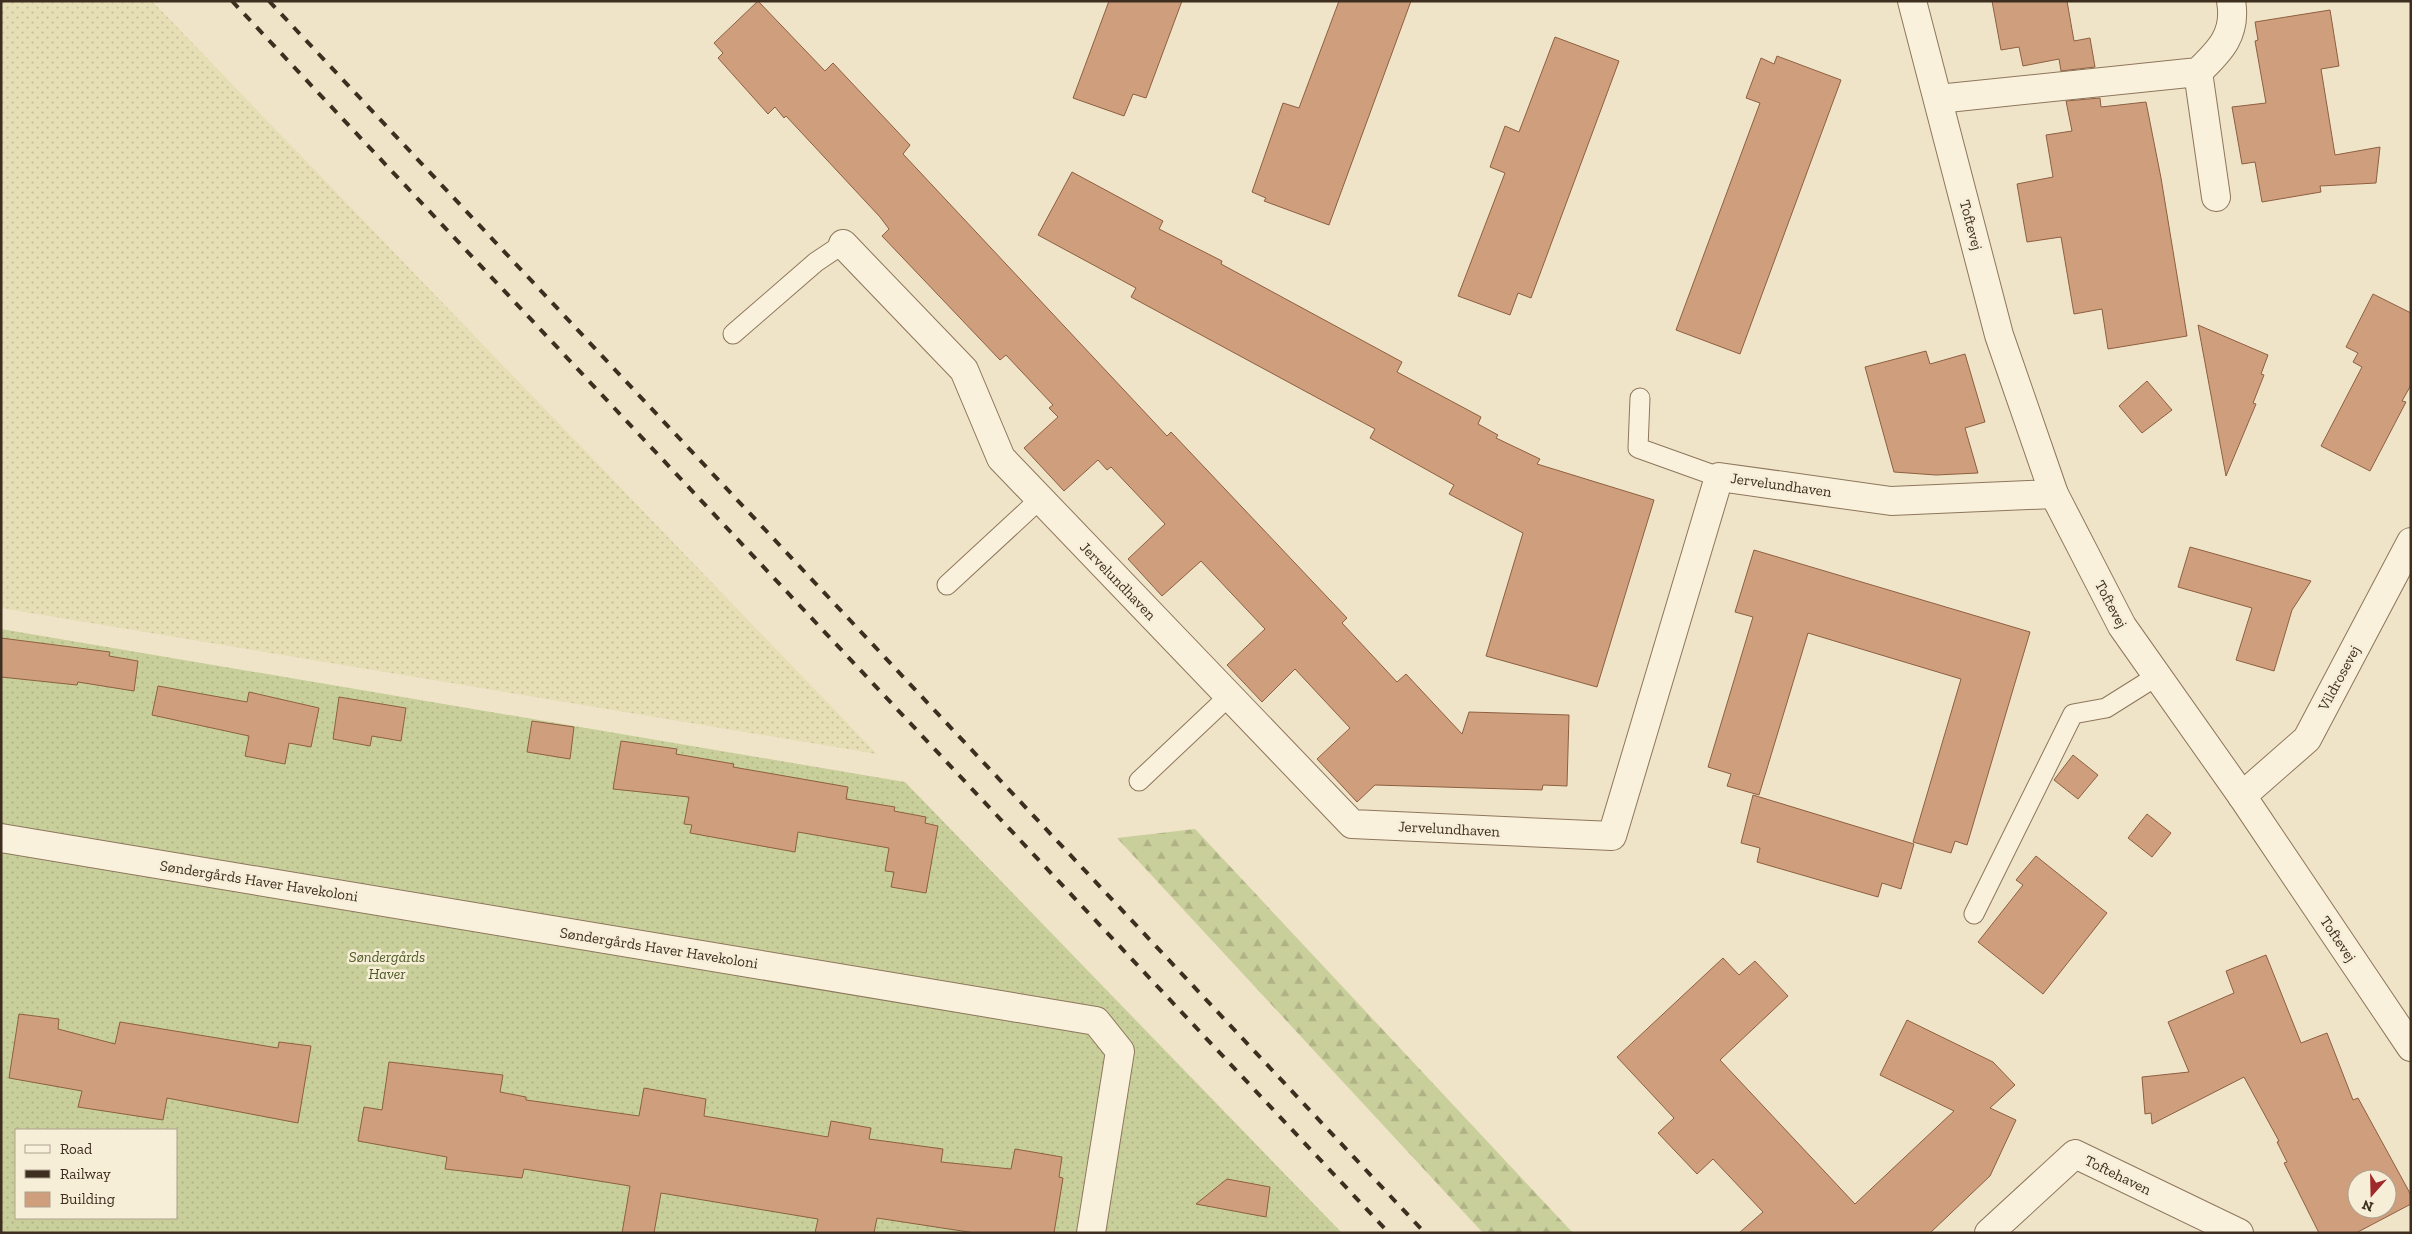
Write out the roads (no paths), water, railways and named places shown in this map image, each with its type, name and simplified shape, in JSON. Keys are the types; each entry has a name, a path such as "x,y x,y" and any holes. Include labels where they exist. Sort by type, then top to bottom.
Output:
{"street":[{"name":"Toftevej","path":"1912,1 2000,335 2054,494 2122,626 2242,796 2411,1048"},
{"path":"1938,99 2198,72 2223,48 2234,15 2231,1"},
{"path":"2198,72 2216,198"},
{"name":"Jervelundhaven","path":"843,244 964,370 1001,458 1352,824 1612,836 1719,476 1891,501 2054,494"},
{"name":"Vildrosevej","path":"2242,796 2307,739 2411,542"},
{"name":"Søndergårds Haver Havekoloni","path":"1,838 1096,1021 1120,1051 1091,1233"},
{"name":"Toftehaven","path":"1990,1233 2075,1154 2239,1233"}],"lane":[{"path":"733,334 816,262 843,244"},
{"path":"1640,398 1638,448 1719,476"},
{"path":"947,585 1040,499"},
{"path":"1974,914 2073,714 2106,708 2157,676"},
{"path":"1139,781 1229,696"}],"railway":[{"path":"232,1 1389,1233"},
{"path":"269,1 1425,1233"}],"park label":[{"name":"Søndergårds Haver","path":"387,966"}]}
